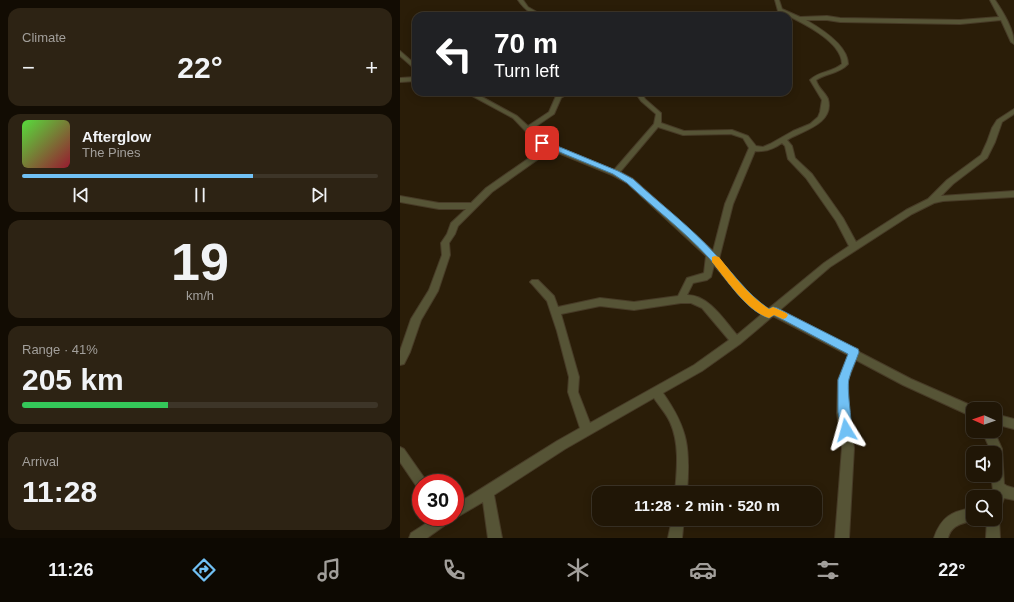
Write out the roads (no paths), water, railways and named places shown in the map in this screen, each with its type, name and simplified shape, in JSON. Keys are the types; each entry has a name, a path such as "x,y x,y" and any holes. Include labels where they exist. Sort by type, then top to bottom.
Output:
{"street":[{"path":"520,0 526,8 534,12"},
{"path":"777,0 779,9 784,12"},
{"path":"992,0 1011,33 1014,42"},
{"path":"753,148 767,148 793,133 809,129 816,124 824,110 825,98 813,80 823,73 840,69 845,64 846,60 826,34 792,16"},
{"path":"797,19 827,18 844,20 960,22 1003,18"},
{"path":"400,53 412,64"},
{"path":"400,80 412,79"},
{"path":"476,96 515,117 542,143 616,173 630,181 713,257 740,290 756,305 854,352 907,382 966,409"},
{"path":"528,129 552,113 558,97 560,96"},
{"path":"616,173 657,124 659,114 640,96"},
{"path":"464,506 486,491 587,431 698,368 736,341 827,265 931,201 950,182 984,156 992,142 995,128 999,121 1014,111"},
{"path":"657,124 683,133 732,132 746,137 753,148"},
{"path":"783,140 788,146 792,159 809,176 840,220 854,247"},
{"path":"400,361 405,352 416,319 432,290 446,255 445,243 451,234 454,225 472,206 502,181 550,147"},
{"path":"681,299 691,279 704,278 708,275 729,204 753,148"},
{"path":"931,201 955,197 1014,194"},
{"path":"400,199 435,206 472,206"},
{"path":"535,282 549,296 562,331 574,377 573,392 587,431"},
{"path":"555,311 600,302 630,306 681,299 692,299 705,305 736,341"},
{"path":"842,538 848,448 843,408 843,380 854,352"},
{"path":"656,392 673,418 680,434 683,473 682,486"},
{"path":"1002,421 1014,424"},
{"path":"991,438 996,450 997,480 999,490"},
{"path":"400,453 415,474"},
{"path":"486,491 495,538"},
{"path":"1002,491 1008,494 1014,494"},
{"path":"941,538 948,523 966,515"},
{"path":"416,538 431,526"},
{"path":"675,538 677,526"},
{"path":"993,526 993,538"}]}
